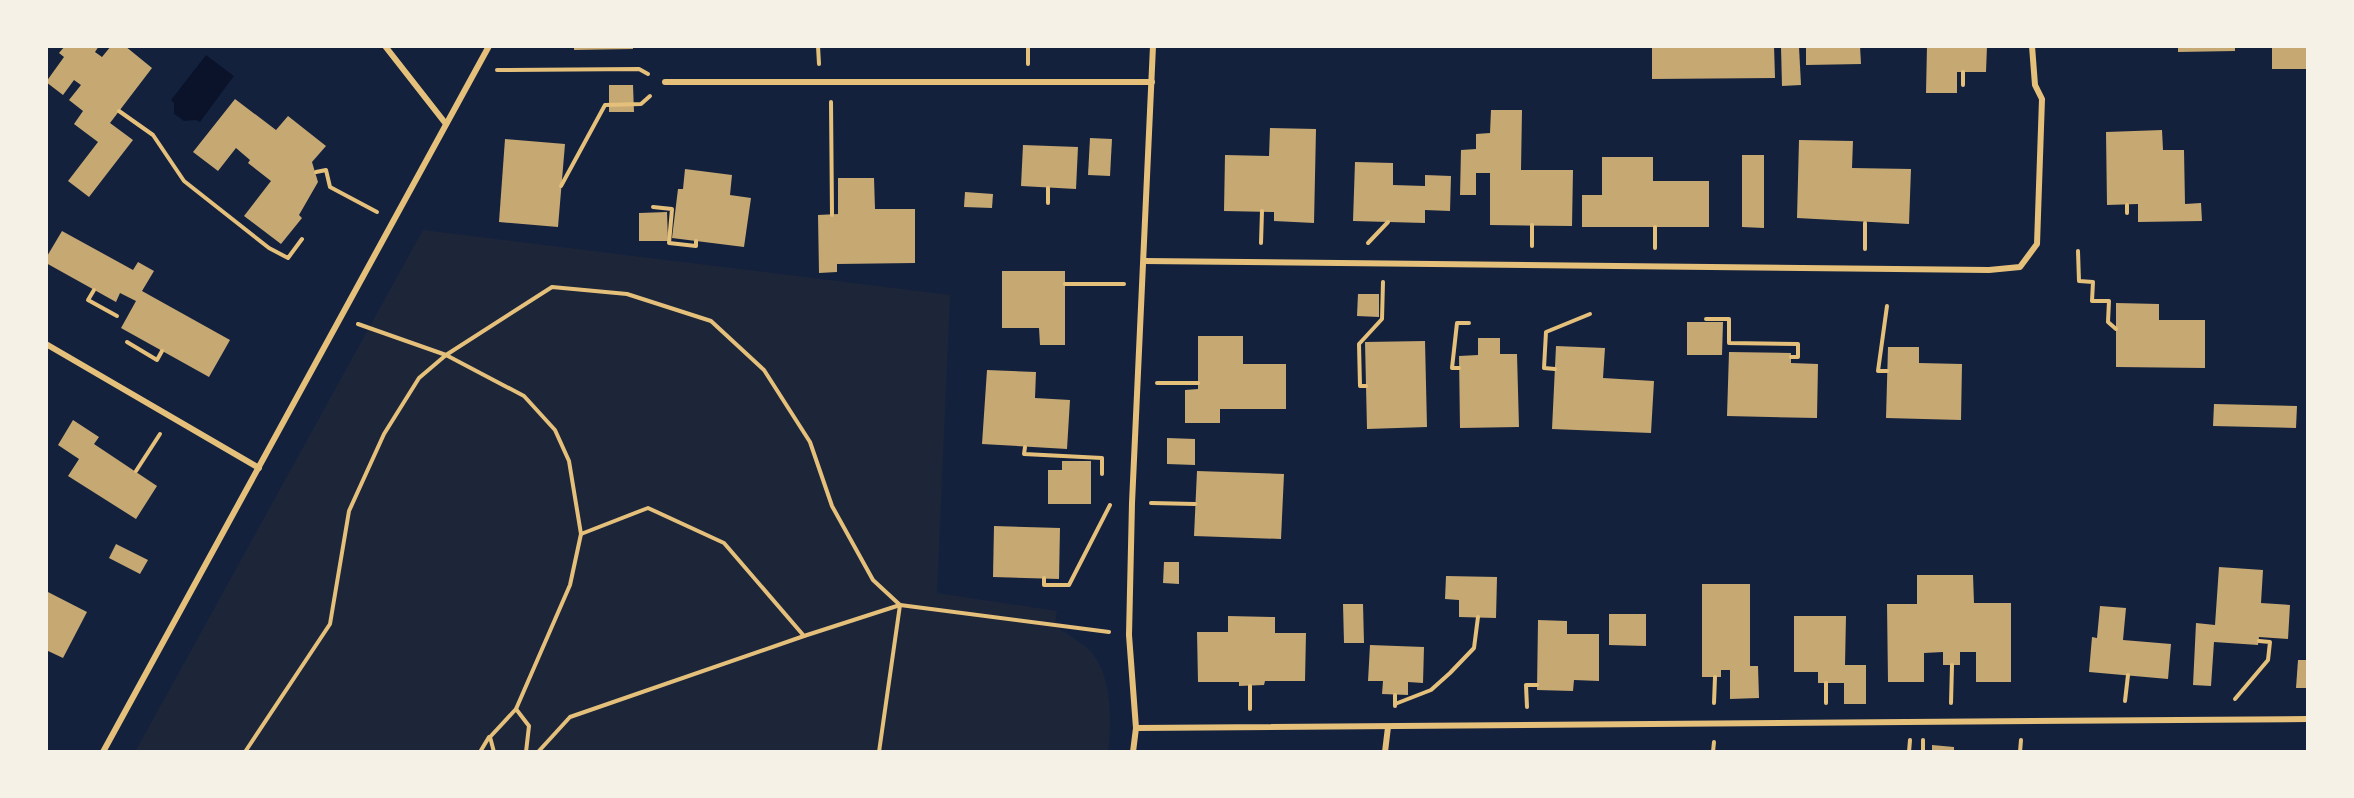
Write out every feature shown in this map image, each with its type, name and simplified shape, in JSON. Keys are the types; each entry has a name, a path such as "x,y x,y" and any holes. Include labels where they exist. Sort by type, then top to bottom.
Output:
{"street":[{"path":"384,46 446,124"},
{"path":"103,752 489,46"},
{"path":"1133,752 1136,728 1129,635 1132,503 1153,46"},
{"path":"1144,261 1989,270 2020,267 2037,244 2042,99 2035,85 2032,46"},
{"path":"665,82 1152,82"},
{"path":"46,344 259,468"},
{"path":"1136,728 2307,719"},
{"path":"1385,752 1388,727"}],"path":[{"path":"476,70 639,69 665,82 641,104 606,105 561,186"},
{"path":"1963,72 1963,85"},
{"path":"830,82 832,215"},
{"path":"119,111 153,135 184,181 269,248 288,258 302,239"},
{"path":"316,172 326,170 330,187 393,221"},
{"path":"1048,188 1048,203"},
{"path":"2127,205 2127,213"},
{"path":"653,207 672,209 669,243 696,246 696,241"},
{"path":"1261,262 1262,211"},
{"path":"2078,251 2079,281 2093,282 2092,301 2109,301 2108,322 2116,329"},
{"path":"1366,386 1360,386 1359,344 1382,319 1383,264"},
{"path":"1065,284 1143,284"},
{"path":"245,752 330,624 349,511 384,434 419,378 446,355 552,287 627,294 711,321 764,370 810,442 832,506 873,580 900,604"},
{"path":"94,290 88,300 117,316"},
{"path":"1887,306 1878,371 1887,371"},
{"path":"1555,369 1544,368 1546,332 1590,314"},
{"path":"1706,319 1729,319 1729,343 1798,344 1798,357 1791,357"},
{"path":"1459,368 1452,368 1457,323 1469,323"},
{"path":"363,326 446,355 524,396 555,430 569,461 581,534 570,585 516,709 490,736 480,752"},
{"path":"127,342 157,360 162,351"},
{"path":"1138,383 1198,383"},
{"path":"136,471 171,417"},
{"path":"1025,447 1024,454 1102,458 1102,474"},
{"path":"1044,578 1044,585 1069,585 1115,496"},
{"path":"1132,503 1195,504"},
{"path":"581,534 648,508 657,512 724,543 804,636"},
{"path":"879,752 900,604"},
{"path":"538,752 570,717 900,604 1129,635"},
{"path":"1395,704 1431,690 1474,648 1478,617"},
{"path":"2231,719 2232,702 2268,660 2270,642 2259,641"},
{"path":"1951,721 1952,664"},
{"path":"1527,726 1527,685 1537,685"},
{"path":"516,709 529,726 526,752"},
{"path":"490,736 494,752"}],"shaded area":[{"path":"206,55 234,76 200,122 184,121 174,114 174,103 171,100"},
{"path":"423,230 950,295 937,593 1057,611 1055,626 1090,650 1104,676 1110,714 1108,752 135,752"}],"building":[{"path":"65,46 99,46 95,52 102,57 111,46 125,46 152,68 110,123 133,140 89,197 68,181 98,142 74,124 83,111 69,100 81,85 74,80 63,95 46,82 64,57 59,53"},
{"path":"574,46 633,46 633,49 574,50"},
{"path":"1652,46 1774,46 1775,78 1652,79"},
{"path":"1806,46 1860,46 1861,64 1806,65"},
{"path":"1927,46 1987,46 1986,72 1957,72 1957,93 1926,93"},
{"path":"2178,46 2235,46 2235,51 2178,52"},
{"path":"2272,46 2308,46 2308,69 2272,69"},
{"path":"1781,47 1799,47 1801,85 1782,86"},
{"path":"609,85 633,85 634,112 609,112"},
{"path":"235,99 276,130 288,116 326,146 312,162 318,182 299,215 302,218 281,244 244,216 271,181 248,163 250,160 236,148 218,171 193,152"},
{"path":"1491,110 1522,110 1521,170 1573,170 1572,226 1490,225 1490,173 1476,173 1476,195 1460,195 1461,150 1476,149 1476,134 1490,133"},
{"path":"1270,128 1316,129 1314,223 1274,221 1274,212 1224,211 1225,155 1269,156"},
{"path":"2162,130 2163,150 2184,150 2185,204 2201,203 2202,221 2138,222 2138,204 2107,205 2106,132"},
{"path":"1090,138 1112,139 1110,176 1088,175"},
{"path":"505,139 565,144 558,227 499,222"},
{"path":"1799,140 1853,141 1852,168 1911,169 1909,224 1797,218"},
{"path":"1023,145 1078,147 1076,189 1021,186"},
{"path":"1742,155 1764,155 1764,228 1742,227"},
{"path":"1602,157 1653,157 1653,181 1709,181 1709,227 1582,227 1582,195 1602,195"},
{"path":"1355,162 1393,163 1393,185 1425,186 1425,175 1451,176 1450,211 1425,210 1425,223 1353,221"},
{"path":"685,169 732,175 730,195 751,198 744,247 672,238 678,189 683,189"},
{"path":"838,178 874,178 875,209 915,209 915,263 837,264 837,272 819,273 818,215 838,214"},
{"path":"965,192 993,194 992,208 964,207"},
{"path":"667,212 668,241 639,241 639,213"},
{"path":"62,231 133,270 138,262 154,271 142,291 230,340 209,377 121,328 136,301 120,293 116,302 46,263 46,258"},
{"path":"1002,271 1065,271 1065,345 1040,345 1039,328 1002,328"},
{"path":"1358,294 1379,294 1379,317 1357,316"},
{"path":"2116,303 2159,304 2159,320 2205,320 2205,368 2116,367"},
{"path":"1687,322 1723,322 1722,355 1687,355"},
{"path":"1198,336 1243,336 1243,364 1286,364 1286,409 1220,409 1220,423 1185,423 1185,390 1198,389"},
{"path":"1478,338 1500,338 1500,354 1517,354 1519,427 1460,428 1459,356 1478,355"},
{"path":"1425,341 1427,427 1367,429 1365,342"},
{"path":"1556,346 1605,348 1603,378 1654,381 1651,433 1552,429"},
{"path":"1888,347 1919,347 1919,363 1962,364 1961,420 1886,418"},
{"path":"1729,352 1791,353 1791,363 1818,364 1817,418 1727,416"},
{"path":"987,370 1036,372 1035,398 1070,400 1067,449 982,444"},
{"path":"2214,404 2297,406 2296,428 2213,426"},
{"path":"73,420 99,437 94,444 157,486 136,519 68,476 79,459 58,445"},
{"path":"1167,438 1195,439 1195,465 1167,464"},
{"path":"1062,461 1091,461 1091,504 1048,504 1048,470 1062,470"},
{"path":"1197,471 1284,474 1281,539 1194,536"},
{"path":"994,526 1060,528 1059,579 993,577"},
{"path":"116,544 148,560 140,574 109,558"},
{"path":"1164,562 1179,562 1179,584 1163,583"},
{"path":"2219,567 2263,570 2261,603 2290,605 2288,639 2259,637 2258,645 2214,642 2211,686 2193,685 2196,623 2215,625"},
{"path":"1917,575 1973,575 1974,603 2011,603 2011,682 1976,682 1976,652 1960,652 1960,665 1943,665 1943,652 1924,653 1924,682 1888,682 1887,604 1917,604"},
{"path":"1446,576 1497,577 1496,618 1459,617 1459,600 1445,599"},
{"path":"1702,584 1750,584 1750,666 1758,666 1759,698 1730,699 1730,670 1721,670 1721,677 1702,677"},
{"path":"46,591 87,612 63,658 46,650"},
{"path":"1343,604 1363,604 1364,643 1344,643"},
{"path":"2100,606 2126,608 2123,640 2171,644 2168,679 2089,672 2092,637 2097,638"},
{"path":"1609,614 1646,614 1646,646 1609,645"},
{"path":"1228,616 1275,617 1275,633 1306,633 1305,681 1265,681 1264,685 1239,686 1239,682 1198,682 1197,632 1228,632"},
{"path":"1794,616 1846,616 1845,665 1866,665 1866,704 1844,704 1844,683 1818,683 1818,672 1794,672"},
{"path":"1538,620 1567,621 1567,634 1599,634 1599,681 1574,680 1573,691 1537,690"},
{"path":"1370,645 1424,647 1423,683 1408,682 1408,695 1382,694 1383,681 1368,681"},
{"path":"2298,660 2308,660 2308,688 2296,688"},
{"path":"1932,745 1954,747 1954,752 1932,752"}]}
